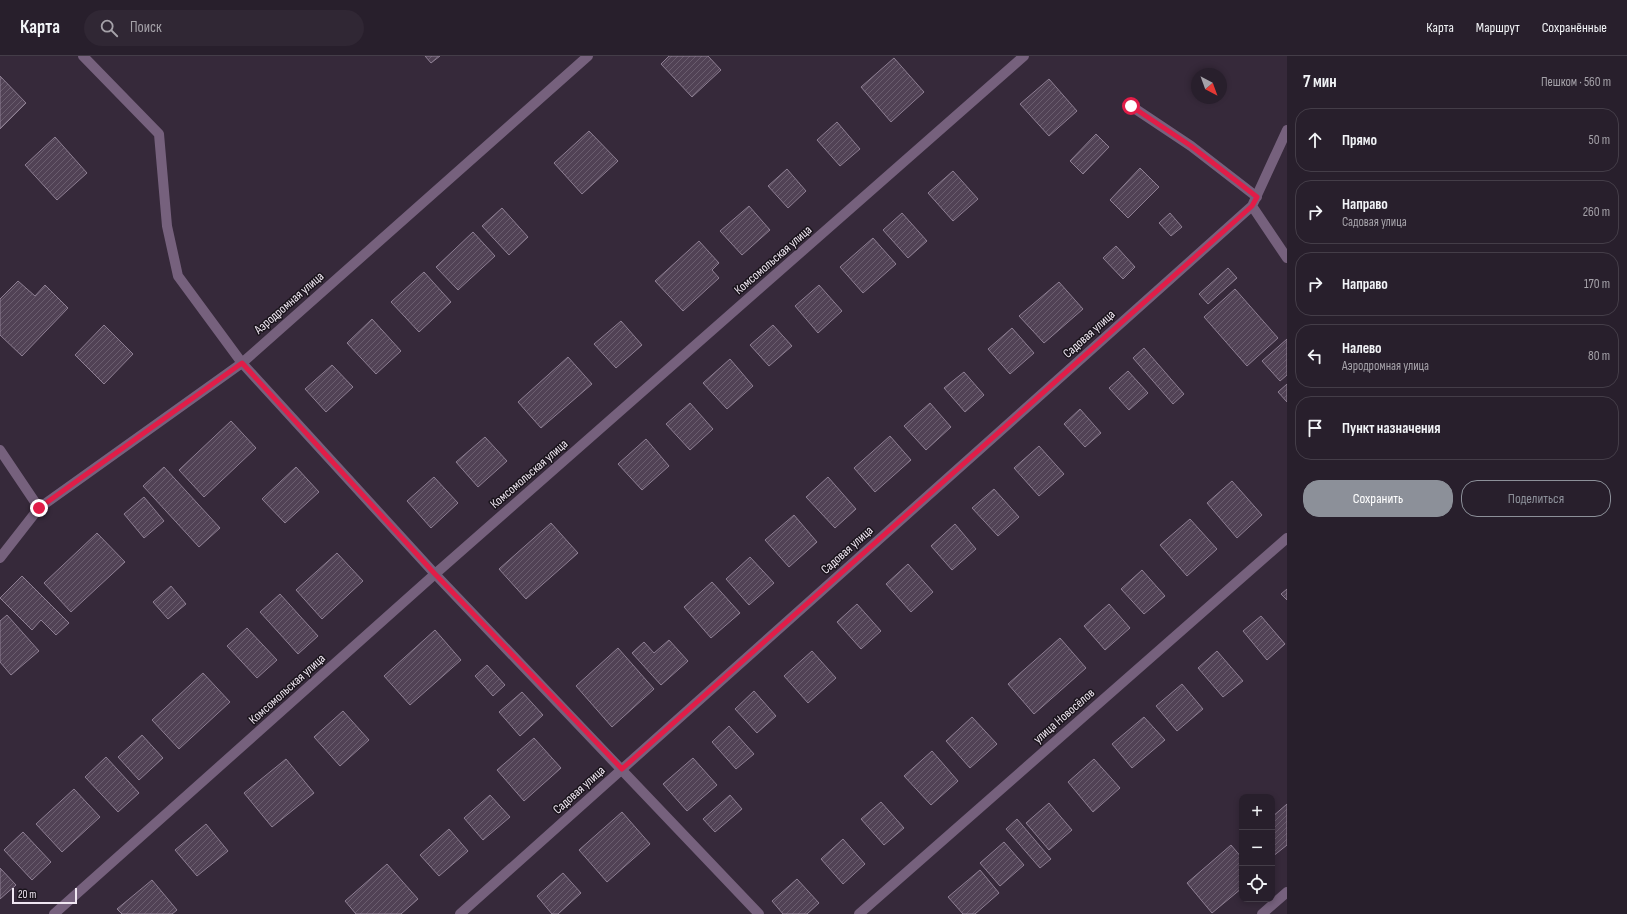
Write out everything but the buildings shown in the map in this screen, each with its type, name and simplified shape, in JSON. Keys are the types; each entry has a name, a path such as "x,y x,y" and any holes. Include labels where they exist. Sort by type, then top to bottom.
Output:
{"street":[{"path":"83,56 159,134 167,226 178,276 242,363 435,574 622,769 758,914"},
{"name":"Аэродромная улица","path":"0,558 39,508 242,363 588,56"},
{"name":"Комсомольская улица","path":"54,914 435,574 1024,56"},
{"path":"1131,106 1191,146 1255,201 1287,258"},
{"path":"1255,201 1287,130"},
{"name":"Садовая улица","path":"460,914 1255,201"},
{"path":"0,450 39,508"},
{"name":"улица Новосёлов","path":"859,914 1287,538"},
{"path":"1262,914 1287,892"}],"route":[{"path":"39,508 242,363 435,574 622,769 1252,206 1257,197 1191,146 1131,106"}]}
